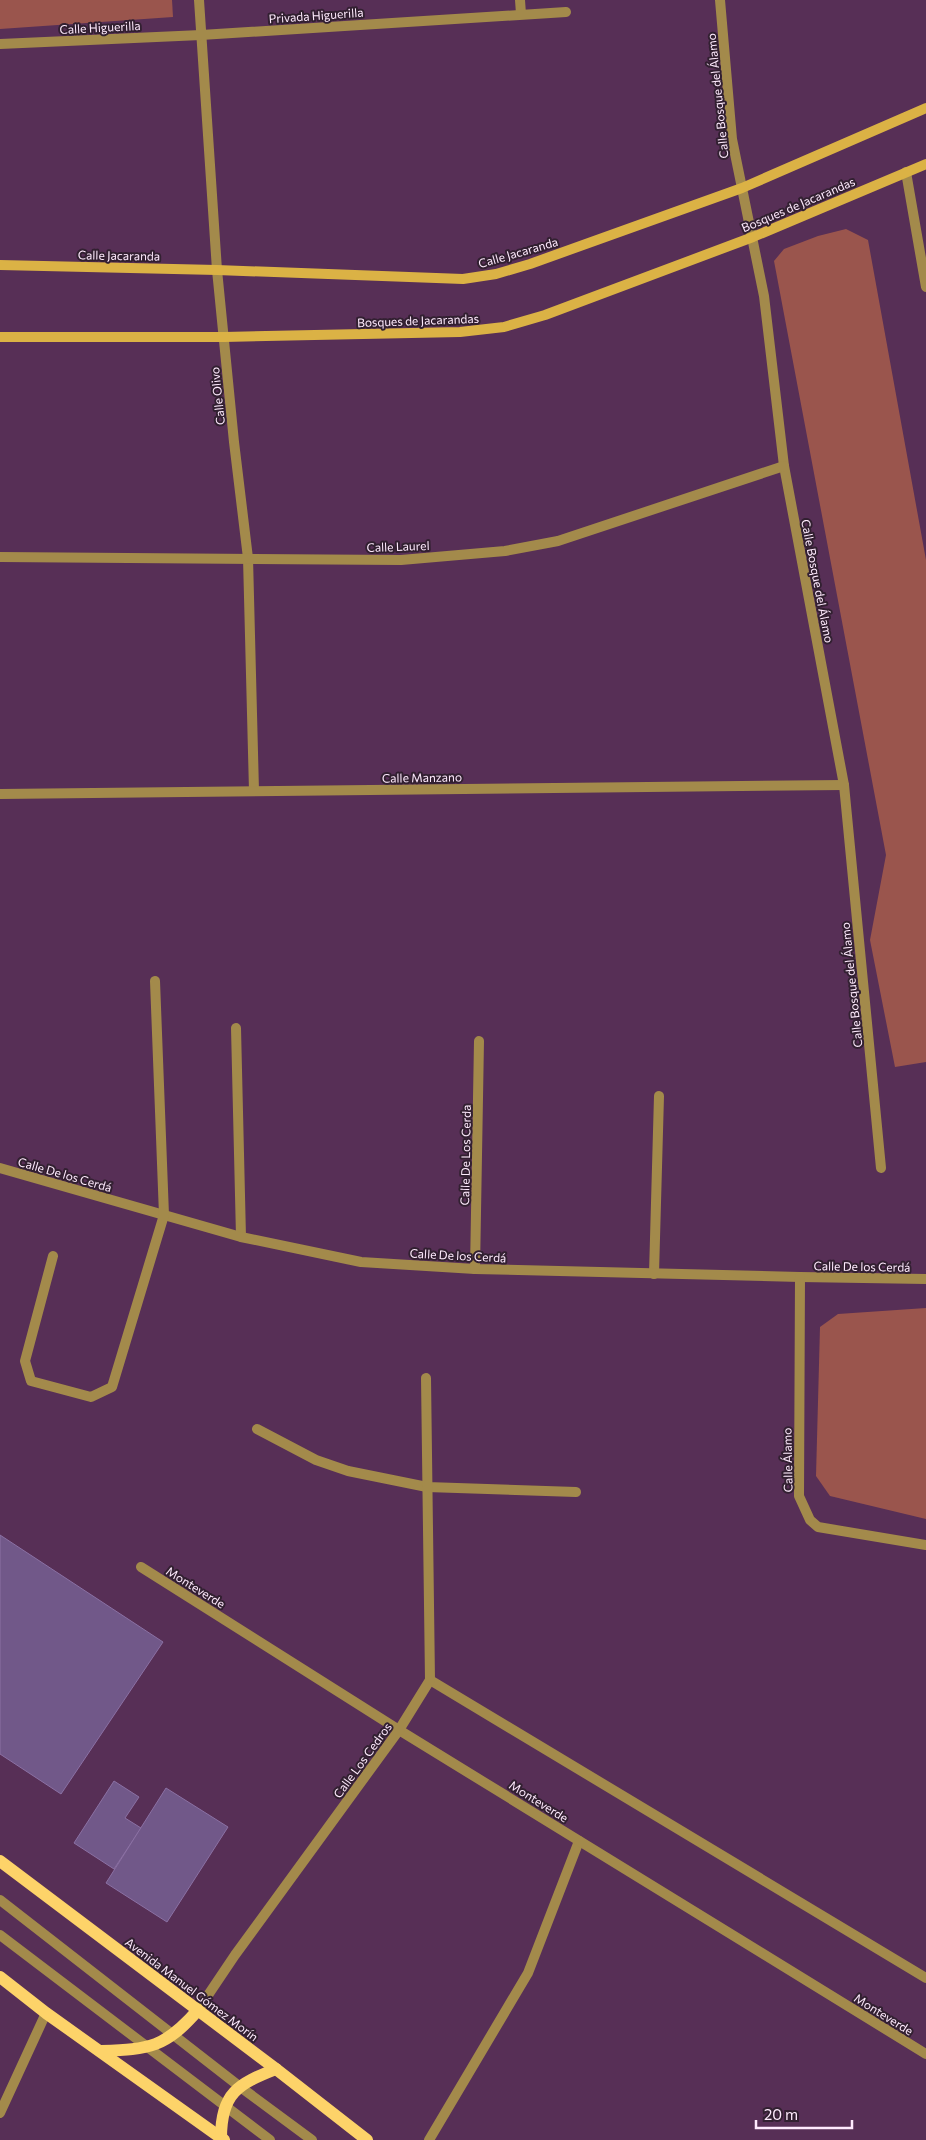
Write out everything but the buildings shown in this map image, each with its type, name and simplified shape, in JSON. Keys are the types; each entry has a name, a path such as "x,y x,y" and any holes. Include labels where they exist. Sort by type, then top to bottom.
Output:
{"main road":[{"name":"Avenida Manuel Gómez Morín","path":"0,1861 367,2140"},
{"path":"0,1977 46,2013 222,2139"},
{"path":"101,2051 134,2050 149,2046 175,2035 198,2010"},
{"path":"222,2139 221,2120 229,2096 239,2086 252,2078 276,2069"}],"street":[{"name":"Calle Olivo","path":"199,0 217,270 248,558 254,790"},
{"path":"520,0 521,14"},
{"name":"Calle Bosque del Álamo","path":"720,0 732,139 764,296 784,466 844,785 881,1168"},
{"name":"Privada Higuerilla","path":"202,35 566,12"},
{"name":"Calle Higuerilla","path":"0,44 202,35"},
{"name":"Calle Jacaranda","path":"0,265 217,270 463,279 496,274 539,261 742,188 926,108"},
{"name":"Bosques de Jacarandas","path":"0,337 224,337 460,332 504,327 545,314 753,237 926,164"},
{"path":"906,172 926,287"},
{"name":"Calle Laurel","path":"0,557 401,560 505,551 573,536 784,466"},
{"name":"Calle Manzano","path":"0,794 844,785"},
{"path":"53,1256 25,1361 31,1381 91,1397 112,1387 164,1215 154,981"},
{"path":"236,1028 241,1237"},
{"name":"Calle De Los Cerda","path":"475,1269 479,1041"},
{"path":"654,1274 659,1096"},
{"name":"Calle De los Cerdá","path":"0,1168 241,1237 361,1262 475,1269 800,1278 926,1278"},
{"name":"Calle Álamo","path":"800,1278 799,1496 810,1520 818,1527 926,1545"},
{"path":"426,1378 430,1680 926,1978"},
{"path":"258,1429 316,1460 348,1471 427,1487 576,1492"},
{"name":"Monteverde","path":"141,1567 399,1730 926,2054"},
{"name":"Calle Los Cedros","path":"198,2010 235,1955 399,1730 430,1680"},
{"path":"429,2140 528,1973 579,1841"},
{"path":"0,1900 239,2086 312,2140"},
{"path":"0,1934 270,2140"},
{"path":"0,2113 46,2013"}],"shaded area":[{"path":"0,0 172,0 173,17 0,29"},
{"path":"846,229 868,240 926,560 926,1062 895,1067 870,940 886,855 774,261 784,249 818,236"},
{"path":"926,1308 926,1519 830,1496 816,1476 820,1327 838,1314"}]}
